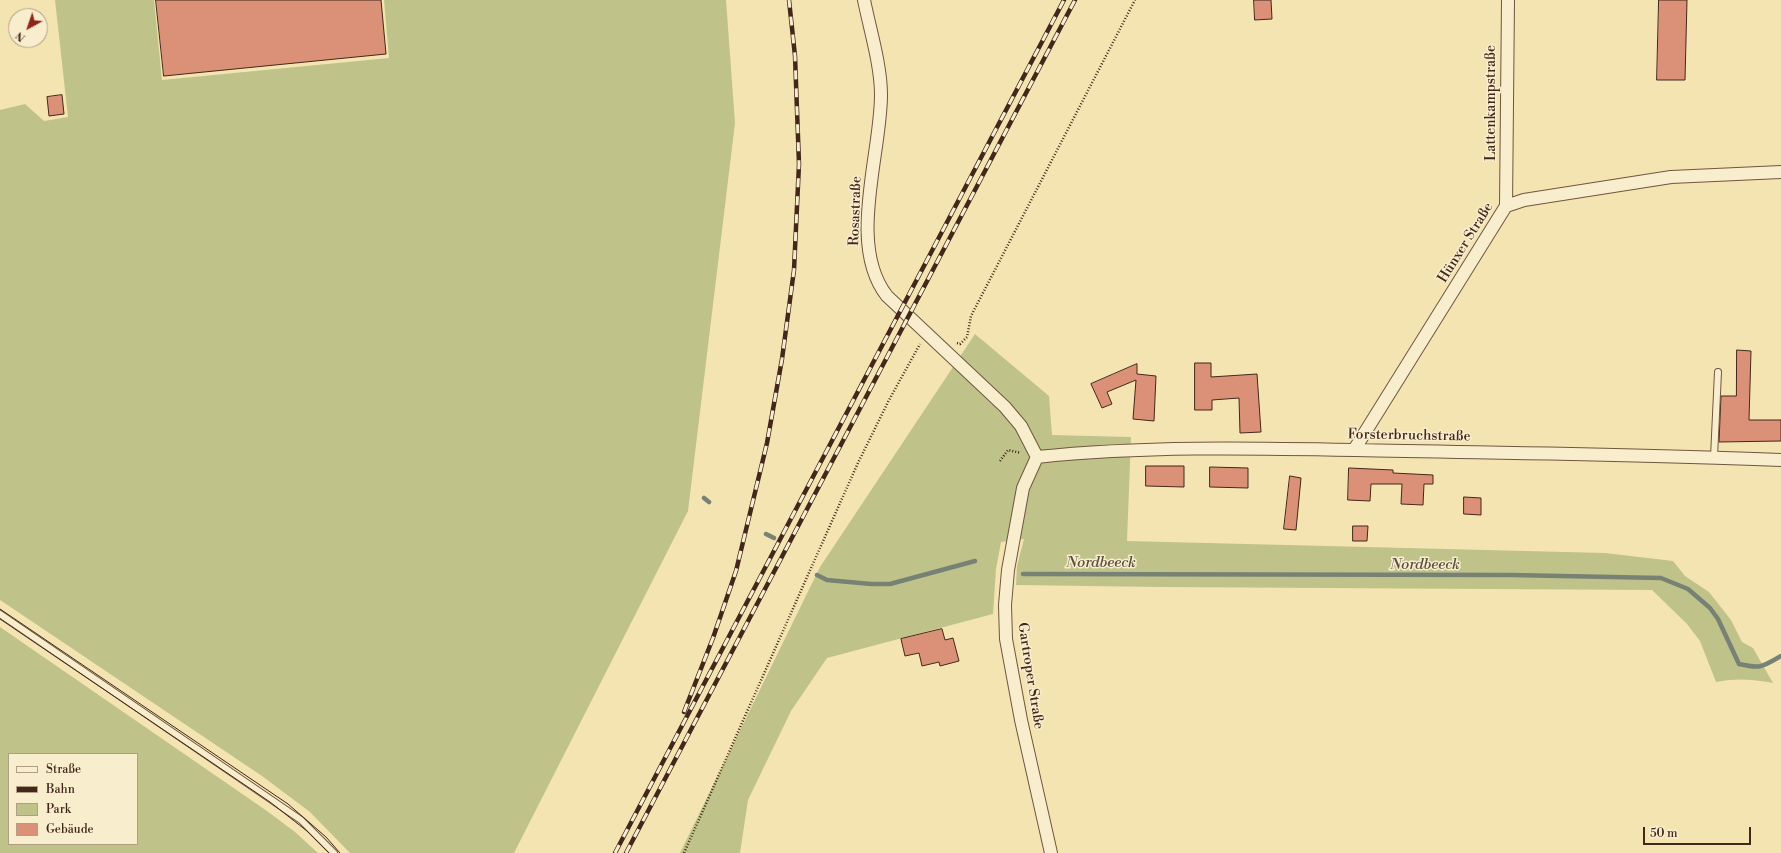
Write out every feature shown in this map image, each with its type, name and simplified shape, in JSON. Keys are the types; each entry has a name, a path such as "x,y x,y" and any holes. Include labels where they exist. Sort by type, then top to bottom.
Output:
{"street":[{"name":"Rosastraße","path":"864,0 878,67 881,95 868,227 872,271 887,296 1005,407 1021,426 1037,457"},
{"name":"Lattenkampstraße","path":"1506,206 1508,0"},
{"name":"Hünxer Straße","path":"1354,450 1506,206 1524,200 1671,177 1781,172"},
{"name":"Forsterbruchstraße","path":"1037,457 1101,451 1323,449 1714,457 1781,460"},
{"name":"Gartroper Straße","path":"1037,457 1023,488 1008,570 1006,639 1051,853"}],"lane":[{"path":"1714,457 1718,372"},
{"path":"0,614 301,820 334,853"}],"path":[{"path":"954,343 960,344 967,337 971,316 1135,0"},
{"path":"684,853 858,465 889,400 926,333"},
{"path":"1000,461 1008,450 1037,457"}],"green space":[{"path":"55,0 154,0 162,80 389,58 384,0 726,0 735,123 688,511 514,853 350,853 310,812 262,776 0,600 0,110 25,104 44,121 68,117"},
{"path":"975,334 1049,396 1052,435 1131,437 1127,541 1605,553 1673,561 1685,576 1709,592 1731,620 1742,642 1753,648 1773,683 1744,680 1716,682 1700,641 1687,624 1652,590 1016,585 1017,566 1024,539 1001,542 996,569 993,614 827,658 791,711 748,800 740,853 680,853 820,567"},
{"path":"0,627 267,811 295,832 318,853 0,853"}],"building":[{"path":"156,0 381,0 386,54 164,76"},
{"path":"1254,0 1271,0 1272,19 1255,20"},
{"path":"1659,0 1687,0 1685,80 1657,80"},
{"path":"62,95 64,114 49,116 47,97"},
{"path":"1737,350 1751,351 1749,420 1781,420 1781,441 1719,442 1721,396 1736,396"},
{"path":"1195,363 1211,363 1211,377 1257,374 1261,432 1240,433 1239,398 1212,400 1212,410 1195,410"},
{"path":"1137,364 1137,374 1156,376 1154,421 1133,419 1136,380 1107,392 1112,404 1102,408 1091,384"},
{"path":"1146,466 1184,466 1184,487 1146,486"},
{"path":"1210,467 1248,468 1248,488 1210,487"},
{"path":"1349,468 1393,470 1393,473 1433,475 1433,484 1424,484 1423,505 1401,504 1402,484 1371,484 1370,501 1348,500"},
{"path":"1290,476 1301,478 1296,530 1284,529"},
{"path":"1464,497 1481,498 1481,515 1464,514"},
{"path":"1353,526 1368,526 1367,541 1353,541"},
{"path":"942,629 945,640 953,638 959,661 940,666 939,662 922,666 919,653 905,656 901,639"}],"waterway":[{"name":"Nordbeeck","path":"704,498 709,502"},
{"name":"Nordbeeck","path":"766,534 774,538"},
{"name":"Nordbeeck","path":"817,575 827,580 871,584 890,584 975,561"},
{"name":"Nordbeeck","path":"1023,574 1511,575 1661,578 1688,589 1710,608 1718,619 1739,664 1757,667 1770,663 1781,656"}],"tram line":[{"path":"0,609 288,804 326,837 340,853"},
{"path":"0,619 270,802 307,831 329,853"}],"railway":[{"path":"684,712 713,638 736,571 767,443 782,359 794,270 799,164 795,56 789,0"},
{"path":"615,853 1064,0"},
{"path":"626,853 1075,0"}]}
